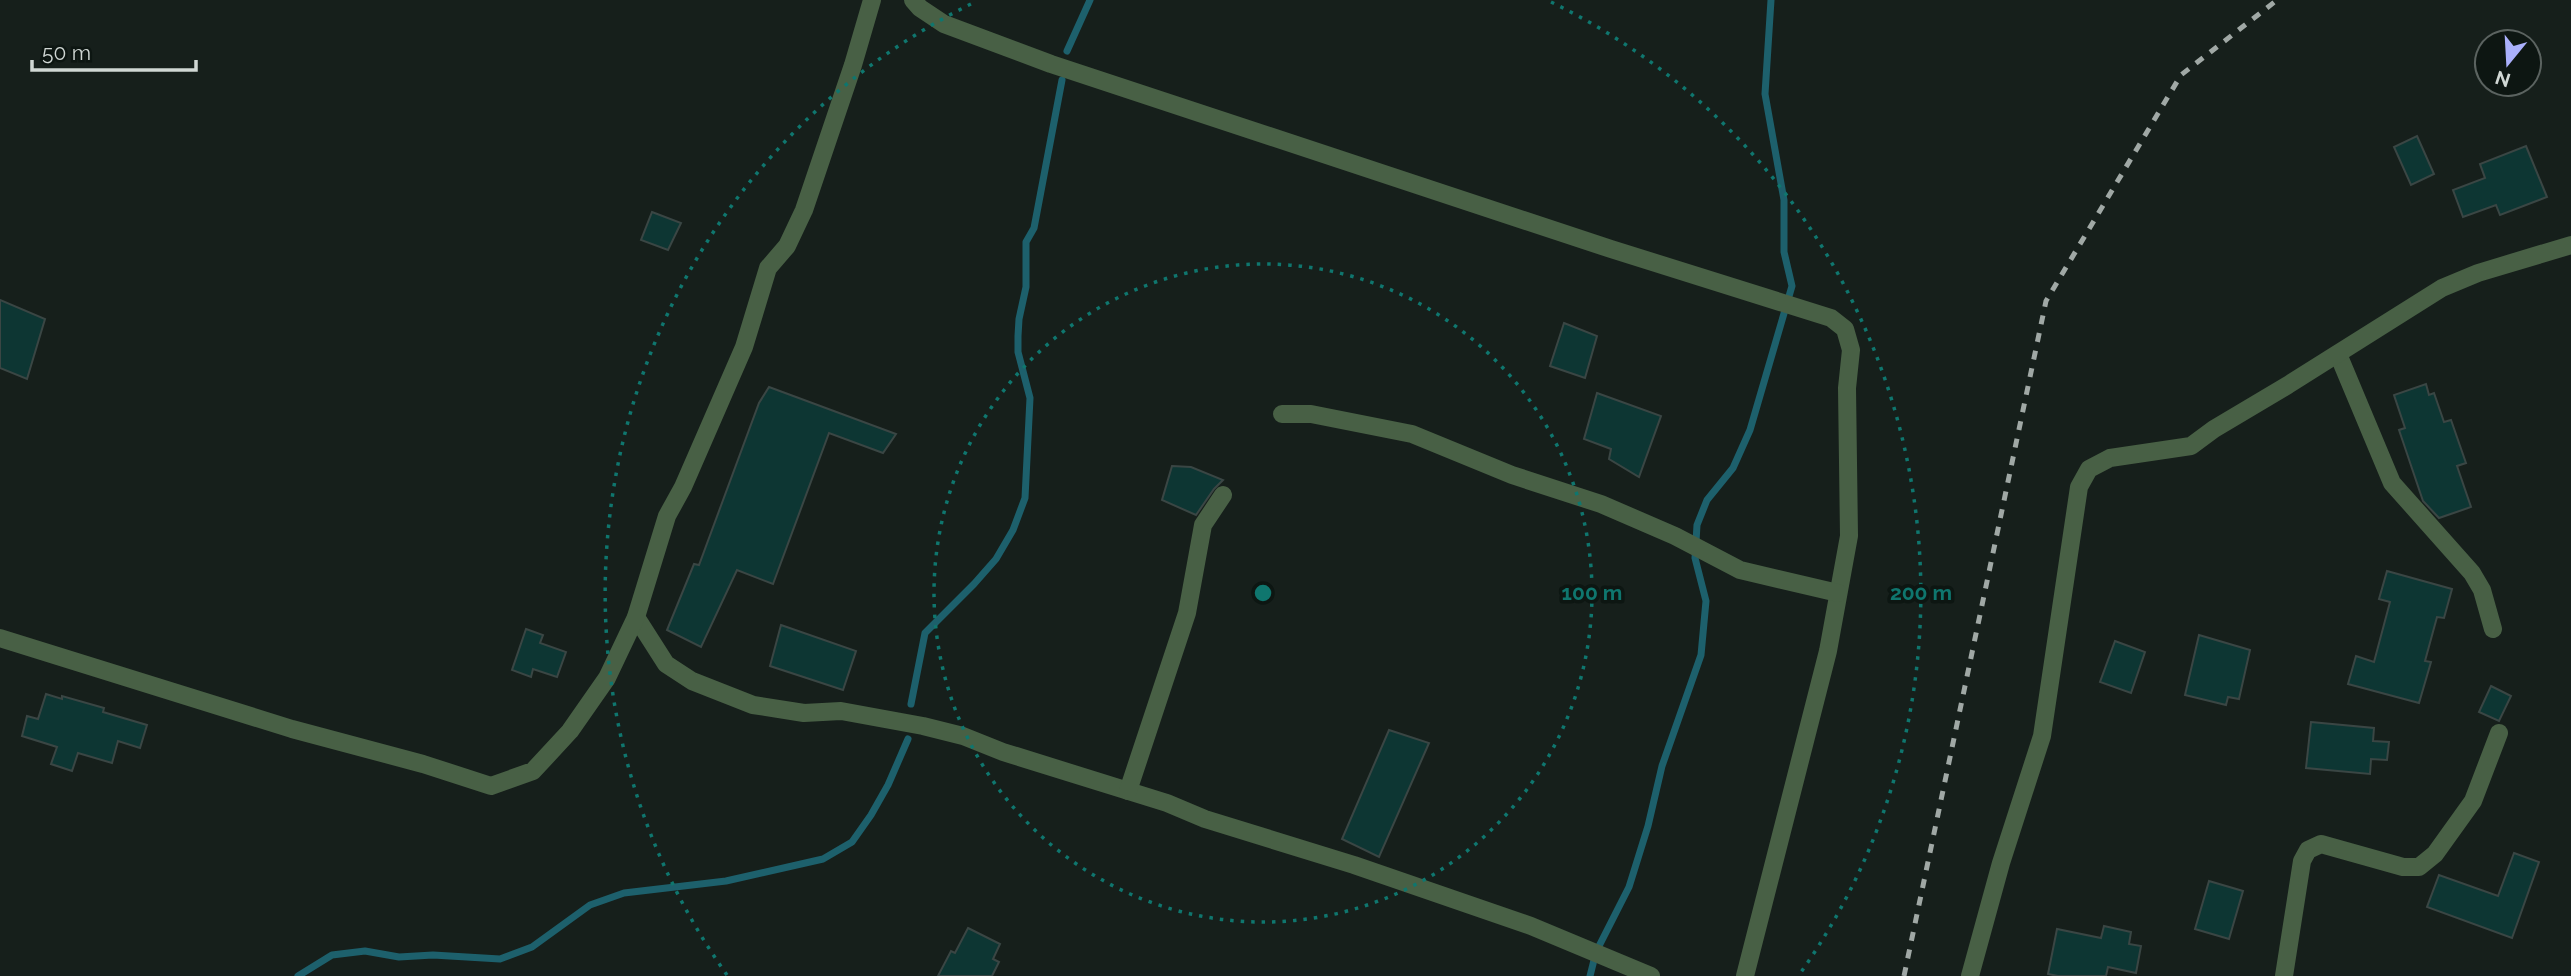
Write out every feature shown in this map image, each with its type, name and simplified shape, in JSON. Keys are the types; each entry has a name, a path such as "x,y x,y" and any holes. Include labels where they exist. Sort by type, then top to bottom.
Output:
{"street":[{"path":"0,638 292,729 423,764 491,786 533,771 570,731 607,678 636,617 667,516 683,487 744,347 768,268 787,246 804,210 872,0"},
{"path":"913,0 944,24 1051,64 1611,249 1831,318 1845,328 1851,350 1847,388 1849,536 1828,651 1745,976"},
{"path":"1970,976 2001,863 2042,736 2079,487 2089,469 2110,458 2191,446 2214,429 2442,288 2479,272 2571,245"},
{"path":"2339,354 2392,483 2472,573 2482,590 2493,629"},
{"path":"1282,414 1311,414 1412,434 1512,475 1601,505 1675,536 1740,570 1838,593"},
{"path":"1128,791 1187,613 1203,525 1223,495"},
{"path":"636,617 666,664 692,681 753,705 804,713 841,711 963,736 1003,752 1167,803 1205,819 1354,865 1531,926 1651,976"},
{"path":"2284,976 2302,861 2308,850 2321,844 2403,867 2419,867 2435,854 2473,801 2499,733"}],"building":[{"path":"2417,136 2434,174 2411,185 2394,147"},
{"path":"2526,146 2547,197 2500,215 2496,205 2463,217 2453,190 2485,178 2480,164"},
{"path":"652,212 681,223 668,250 641,240"},
{"path":"0,300 45,319 27,379 0,368"},
{"path":"1564,323 1597,336 1585,378 1550,366"},
{"path":"2426,384 2429,395 2434,393 2444,422 2451,420 2466,463 2457,466 2471,507 2439,518 2423,501 2399,430 2405,428 2394,395"},
{"path":"769,387 896,434 883,453 829,433 773,584 737,570 701,647 667,630 694,564 699,565 759,403"},
{"path":"1597,393 1661,416 1639,477 1609,459 1611,449 1584,439"},
{"path":"1172,466 1191,467 1223,480 1196,515 1162,500"},
{"path":"2387,571 2452,589 2444,618 2437,617 2425,661 2431,662 2419,703 2348,684 2356,656 2374,662 2390,602 2379,599"},
{"path":"781,625 856,651 843,690 770,666"},
{"path":"526,629 543,635 540,643 566,652 557,677 533,669 531,677 512,670"},
{"path":"2199,635 2250,650 2239,699 2228,697 2226,705 2185,695"},
{"path":"2115,641 2145,652 2131,693 2100,682"},
{"path":"2491,686 2511,696 2499,721 2479,712"},
{"path":"46,694 104,708 103,712 147,725 140,748 118,741 112,763 78,753 72,771 51,764 57,747 22,736 27,716 38,719"},
{"path":"2311,722 2374,728 2373,741 2389,742 2387,760 2371,759 2370,774 2306,768"},
{"path":"1389,730 1429,743 1379,857 1342,839"},
{"path":"2514,853 2539,862 2512,938 2427,907 2439,875 2498,896"},
{"path":"2209,881 2243,891 2229,939 2195,929"},
{"path":"2104,926 2131,932 2129,944 2141,946 2136,973 2108,967 2106,976 2048,974 2057,929 2101,938"},
{"path":"968,928 1000,944 993,959 999,962 992,976 938,976 951,951 955,953"}],"waterway":[{"path":"1067,51 1090,0"},
{"path":"1590,976 1596,952 1629,887 1648,826 1662,766 1701,655 1706,601 1695,558 1697,525 1707,500 1733,468 1750,430 1792,286 1784,252 1784,200 1765,94 1771,0"},
{"path":"911,704 925,633 996,559 1013,530 1025,498 1030,398 1018,352 1019,319 1026,287 1026,242 1034,228 1062,80"},
{"path":"298,976 332,955 365,951 399,957 433,955 500,959 532,947 590,905 624,893 726,881 823,859 852,842 888,785 908,739"}],"railway":[{"path":"1904,976 2046,301 2181,75 2277,0"}]}
